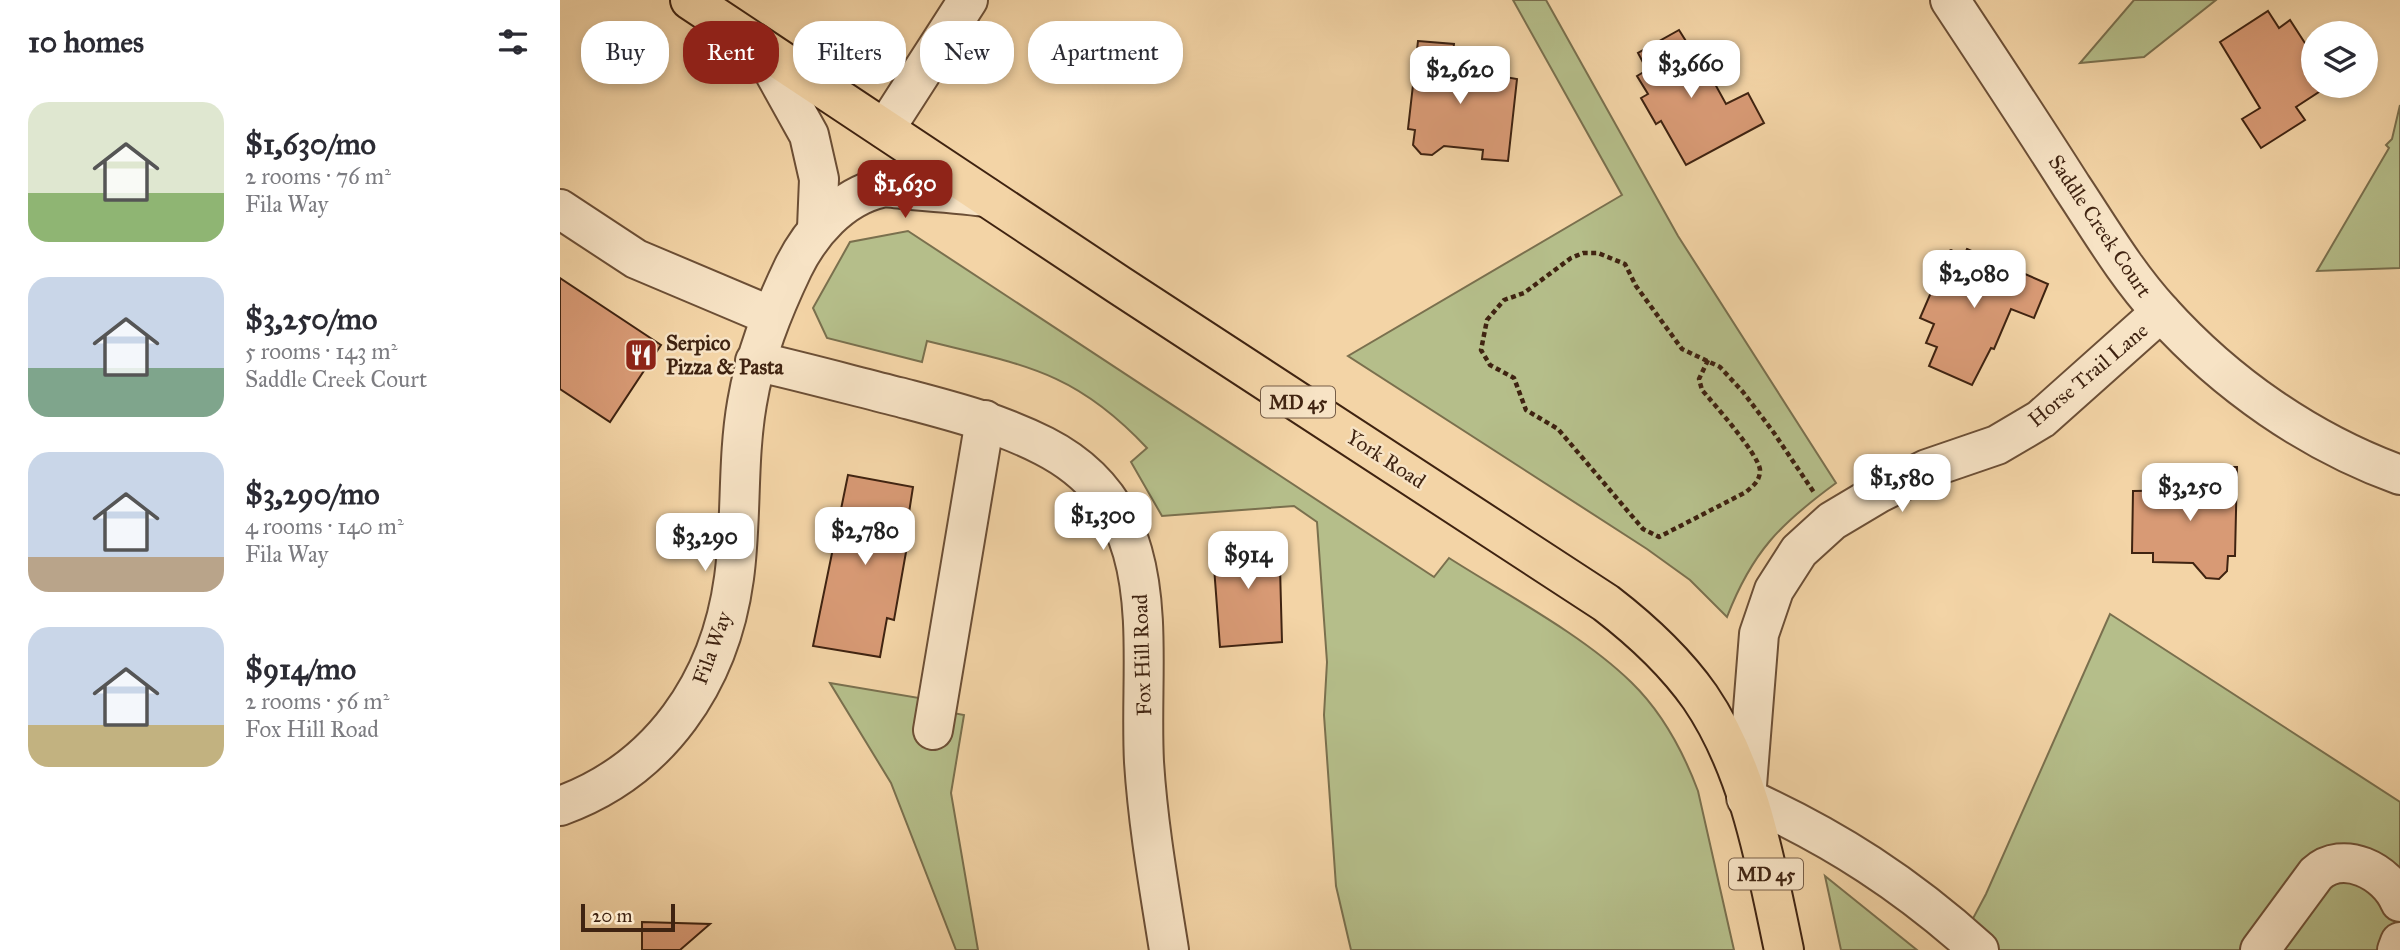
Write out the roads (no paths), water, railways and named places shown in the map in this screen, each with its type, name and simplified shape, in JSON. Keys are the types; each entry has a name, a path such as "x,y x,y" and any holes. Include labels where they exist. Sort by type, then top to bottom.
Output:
{"main road":[{"name":"York Road","path":"691,0 722,21"},
{"name":"York Road","path":"779,59 1606,603 1637,627 1663,651 1701,698 1720,731 1746,798 1784,950"}],"street":[{"path":"885,129 968,0"},
{"name":"Saddle Creek Court","path":"1950,0 2124,265 2161,312 2196,349 2266,405 2345,452 2400,475"},
{"path":"779,81 809,135 819,179 817,228"},
{"name":"Fila Way","path":"560,806 591,795 620,778 651,752 692,702 707,671 720,638 734,579 746,406 755,360 771,316 797,259 817,228 853,199 882,188 986,197"},
{"path":"560,209 636,259 771,316"},
{"name":"Horse Trail Lane","path":"1746,798 1759,634 1774,590 1799,551 1832,521 1879,492 1927,469 1997,445 2041,419 2161,312"},
{"name":"Fox Hill Road","path":"755,360 985,420 1045,446 1101,490 1121,517 1133,549 1142,595 1144,759 1148,823 1169,950"},
{"path":"933,730 985,420"},
{"path":"1746,798 1803,823 1864,859 1923,901 1979,950"},
{"path":"2260,950 2316,874 2327,864 2340,861 2360,865 2381,880 2400,902"},
{"path":"2397,950 2400,942"}],"place":[{"name":"Serpico Pizza & Pasta","path":"641,355"}]}
